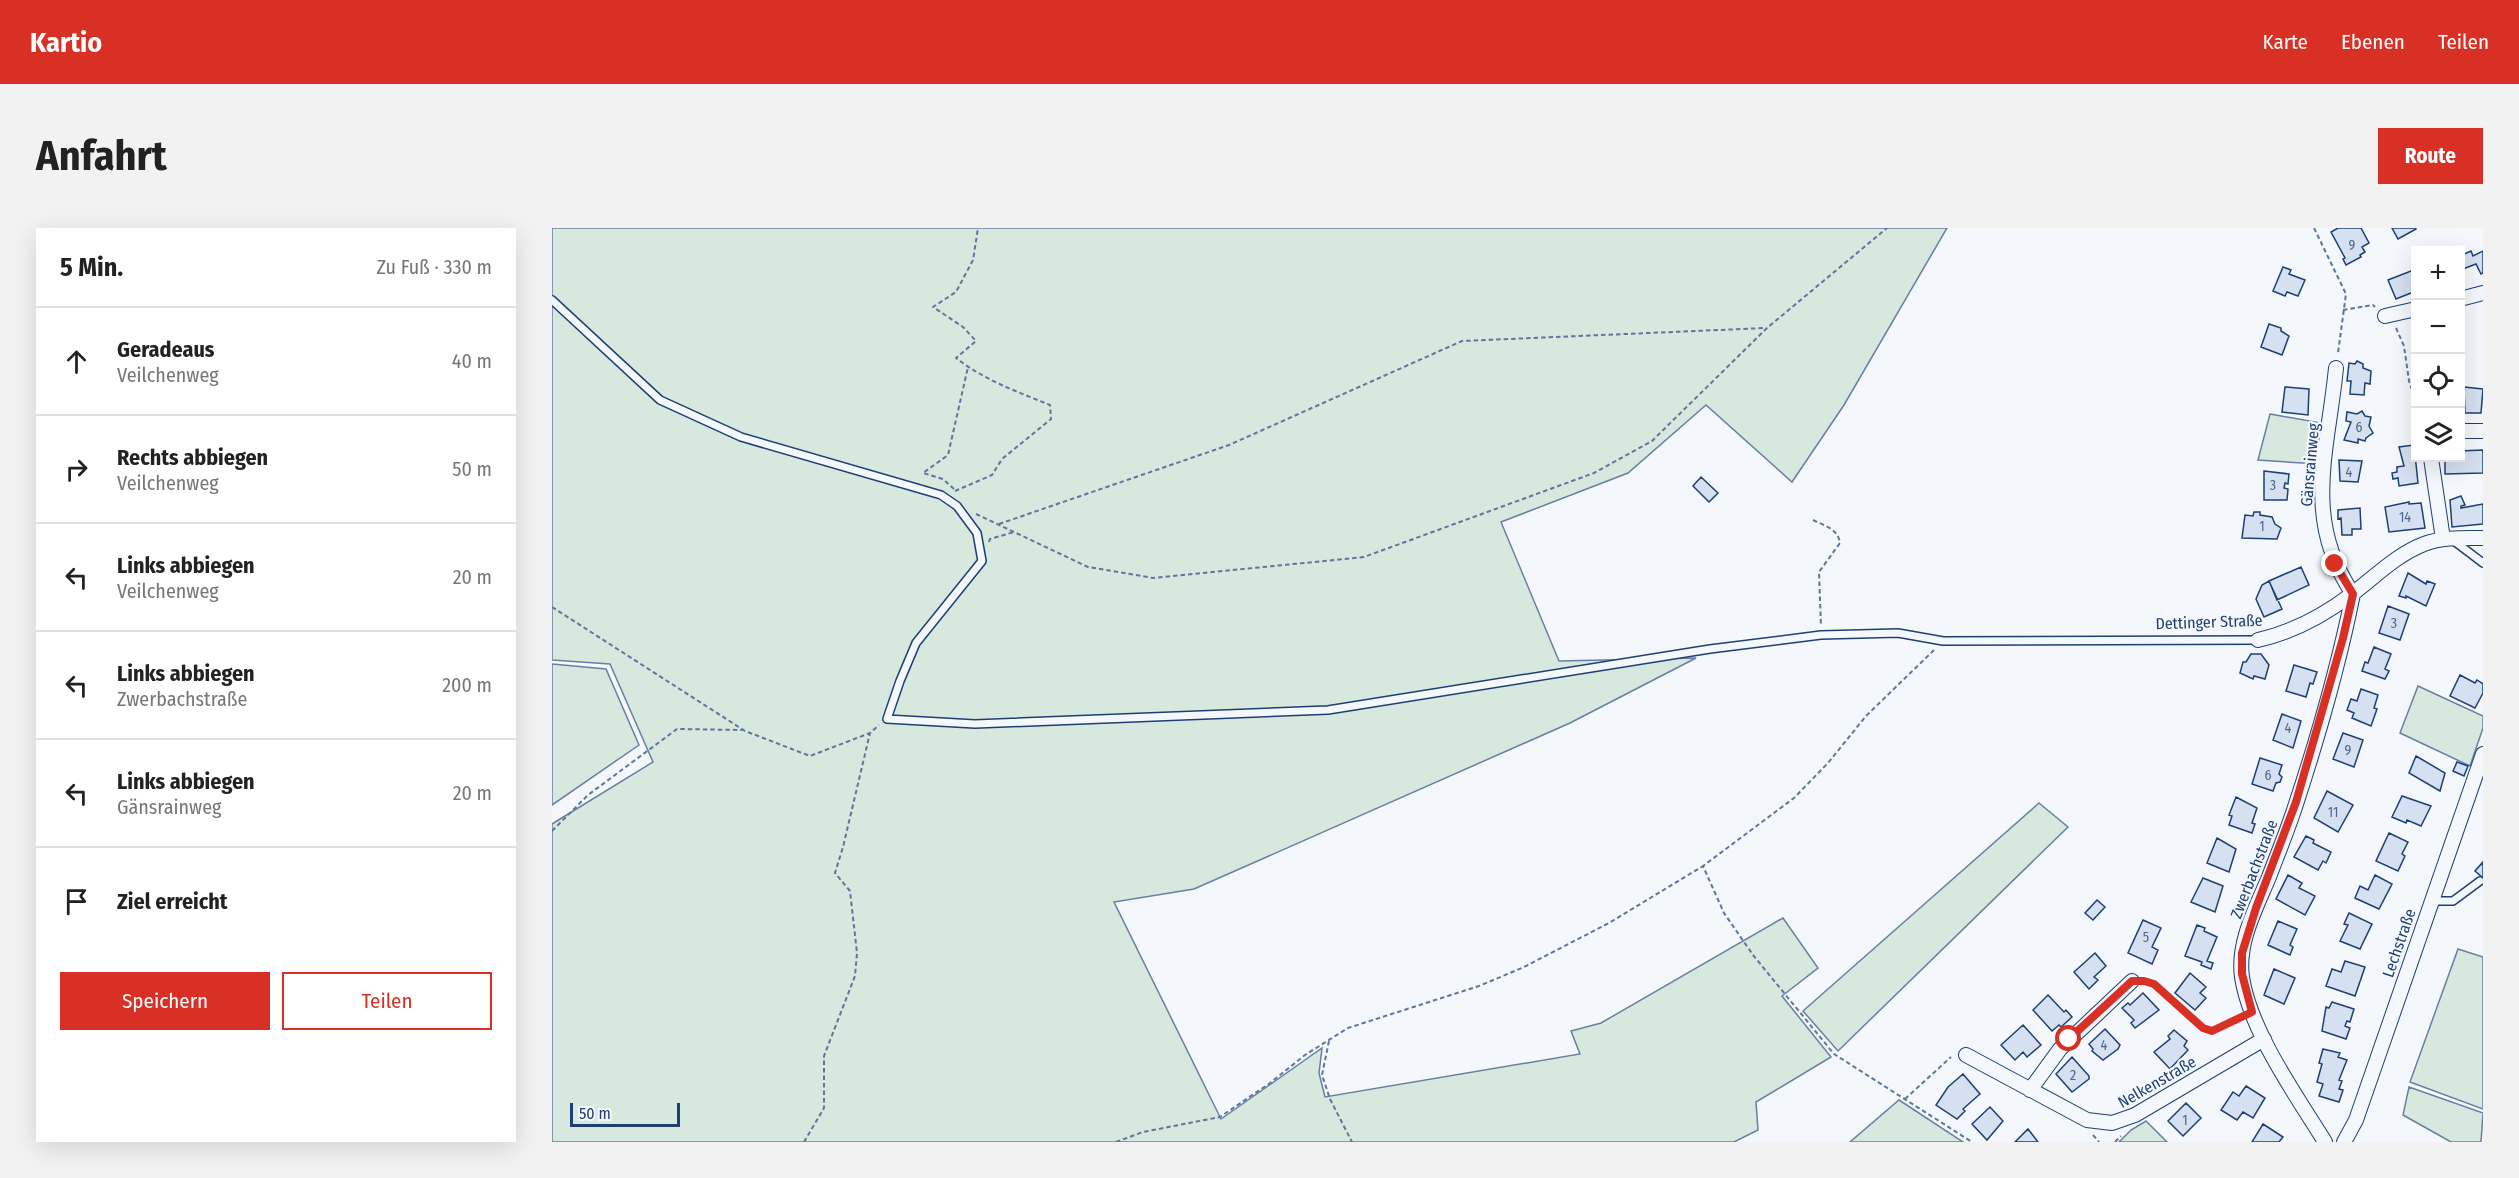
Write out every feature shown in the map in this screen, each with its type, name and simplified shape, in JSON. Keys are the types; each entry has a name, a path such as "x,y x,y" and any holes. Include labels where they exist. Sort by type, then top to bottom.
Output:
{"street":[{"path":"2465,298 2483,293"},
{"path":"2385,316 2411,310"},
{"name":"Gänsrainweg","path":"2336,368 2323,473 2322,515 2335,564 2353,594"},
{"path":"2465,431 2483,431"},
{"path":"2432,462 2447,539"},
{"name":"Dettinger Straße","path":"2258,640 2303,626 2353,594 2409,551 2447,539 2483,537"},
{"name":"Zwerbachstraße","path":"2325,1142 2264,1039 2252,1012 2242,974 2242,953 2256,908 2296,802 2343,638 2353,594"},
{"name":"Lechstraße","path":"2344,1142 2356,1120 2483,754"},
{"path":"2030,1090 2060,1049 2132,981"},
{"name":"Nelkenstraße","path":"1966,1055 2087,1120 2112,1123 2124,1120 2264,1039"}],"lane":[{"path":"552,300 660,400 741,437 941,495 957,506 977,533 982,561"},
{"path":"2447,539 2483,563"},
{"name":"Dettinger Straße","path":"982,561 916,643 887,719 975,724 1328,710 1710,649 1821,635 1898,633 1943,641 2258,640"},
{"path":"2432,901 2453,902 2480,881"}],"path":[{"path":"968,367 948,455 923,473 944,479 955,491 992,475 1002,459 1051,419 1050,405 1005,387 956,358 976,341 963,327 933,307 956,292 973,260 978,228"},
{"path":"957,506 1088,567 1153,579 1364,557 1594,474 1652,441 1767,328 1887,228"},
{"path":"2314,228 2346,294 2336,368"},
{"path":"2343,310 2373,305 2400,333 2411,388"},
{"path":"999,524 1229,445 1462,341 1767,328"},
{"path":"1813,520 1835,531 1840,543 1819,572 1821,635"},
{"path":"982,561 990,539 1014,532"},
{"path":"552,607 745,730 810,756 870,733 835,873 850,891 857,953 855,976 824,1056 824,1108 804,1142"},
{"path":"1116,1142 1143,1132 1220,1117 1348,1028 1479,986 1524,967 1609,923 1703,866 1794,798 1828,763 1866,716 1943,641"},
{"path":"552,831 588,795 677,729 745,730"},
{"path":"1703,866 1724,913 1747,947 1834,1054 1972,1142"},
{"path":"2132,981 2154,984 2203,1028 2212,1031 2252,1012"},
{"path":"1329,1040 1322,1076 1330,1099 1352,1142"},
{"path":"1905,1099 1951,1057 1966,1055"}],"shaded area":[{"path":"552,228 1947,228 1844,405 1792,482 1706,405 1628,473 1501,522 1559,661 1696,658 1570,723 1194,889 1114,902 1221,1119 1322,1048 1319,1073 1325,1097 1580,1054 1571,1031 1601,1023 1783,918 1818,968 1782,996 1831,1057 1756,1102 1758,1130 1734,1142 552,1142 552,824 653,762 610,664 552,660"},
{"path":"2270,414 2321,423 2317,464 2258,460"},
{"path":"552,664 606,669 639,745 552,805"},
{"path":"2418,686 2483,716 2483,728 2470,766 2400,733"},
{"path":"2039,803 2068,827 1838,1051 1803,1011"},
{"path":"2458,949 2483,957 2483,1109 2410,1082"},
{"path":"2409,1087 2483,1113 2481,1142 2451,1142 2403,1115"},
{"path":"1899,1100 1963,1142 1850,1142"},
{"path":"2146,1121 2167,1142 2119,1142 2131,1130"}],"building":[{"path":"2338,228 2361,228 2369,243 2362,247 2365,252 2360,255 2361,257 2346,265 2343,259 2345,258 2331,232"},
{"path":"2392,228 2415,228 2416,229 2398,239"},
{"path":"2471,251 2473,256 2483,251 2483,273 2481,274 2476,264 2465,268 2465,254"},
{"path":"2283,267 2291,270 2289,274 2305,280 2298,296 2287,292 2285,296 2273,291"},
{"path":"2411,271 2411,293 2396,299 2388,280"},
{"path":"2269,324 2281,328 2281,331 2289,336 2282,355 2261,347"},
{"path":"2357,361 2363,364 2363,368 2371,371 2370,384 2365,383 2364,395 2350,394 2351,381 2347,381 2349,363 2355,364"},
{"path":"2285,387 2309,389 2308,415 2282,412"},
{"path":"2465,387 2483,389 2481,413 2465,413"},
{"path":"2362,411 2365,416 2371,417 2369,426 2373,433 2365,441 2358,439 2358,443 2344,440 2351,422 2346,421 2347,412 2357,414"},
{"path":"2411,445 2411,462 2416,462 2418,483 2399,486 2398,478 2393,479 2392,473 2397,472 2397,467 2404,466 2399,447"},
{"path":"2483,450 2483,473 2445,474 2445,462 2465,462 2465,451"},
{"path":"2339,460 2362,461 2358,482 2340,481"},
{"path":"2264,471 2289,474 2288,484 2285,483 2284,488 2288,489 2287,500 2264,500"},
{"path":"1701,477 1718,493 1709,502 1693,486"},
{"path":"2461,496 2465,505 2461,508 2483,504 2483,524 2452,527 2450,500"},
{"path":"2409,502 2409,504 2421,503 2425,528 2389,532 2385,507"},
{"path":"2360,508 2361,529 2352,529 2352,535 2342,535 2338,510"},
{"path":"2254,512 2272,517 2275,524 2281,528 2277,539 2242,538 2245,515 2253,516"},
{"path":"2301,567 2309,585 2277,600 2269,581"},
{"path":"2408,573 2426,584 2427,581 2435,584 2426,606 2406,596 2406,598 2399,596"},
{"path":"2269,581 2282,609 2264,617 2256,599 2262,585"},
{"path":"2388,606 2409,614 2400,640 2379,633"},
{"path":"2374,647 2391,654 2385,669 2389,671 2385,679 2362,671"},
{"path":"2251,654 2261,654 2269,665 2265,679 2254,676 2253,679 2240,673 2243,662 2246,662"},
{"path":"2294,665 2317,672 2313,684 2310,683 2306,697 2286,691"},
{"path":"2460,675 2475,683 2477,680 2483,684 2483,693 2475,708 2450,696"},
{"path":"2361,689 2378,695 2374,708 2377,709 2371,726 2352,718 2354,713 2347,710 2351,699 2357,701"},
{"path":"2282,714 2301,721 2293,748 2273,740"},
{"path":"2343,733 2363,740 2354,767 2333,759"},
{"path":"2416,756 2445,773 2440,791 2409,773"},
{"path":"2260,758 2282,765 2279,774 2282,777 2280,782 2276,783 2273,791 2252,784"},
{"path":"2457,762 2468,766 2464,776 2453,771"},
{"path":"2327,791 2353,805 2338,832 2314,818"},
{"path":"2402,796 2431,806 2421,826 2392,817"},
{"path":"2236,797 2257,808 2252,823 2255,824 2252,833 2229,825 2232,816 2229,815"},
{"path":"2389,833 2408,842 2398,871 2376,861"},
{"path":"2306,836 2314,840 2313,843 2331,852 2326,863 2323,861 2318,870 2294,857"},
{"path":"2217,838 2236,849 2229,872 2207,863"},
{"path":"2483,862 2483,878 2475,871"},
{"path":"2288,875 2302,883 2299,888 2315,896 2305,915 2276,899"},
{"path":"2375,875 2392,884 2379,909 2355,898 2360,886 2368,890"},
{"path":"2203,878 2223,886 2215,912 2191,902"},
{"path":"2097,900 2105,907 2093,920 2085,913"},
{"path":"2349,913 2372,924 2360,949 2340,941 2348,925 2344,924"},
{"path":"2143,920 2161,928 2152,947 2158,950 2152,964 2128,953"},
{"path":"2278,921 2297,929 2290,945 2293,947 2290,955 2268,945"},
{"path":"2197,925 2217,937 2207,961 2213,963 2211,969 2201,965 2202,962 2185,956"},
{"path":"2095,953 2106,966 2094,977 2098,980 2089,989 2074,972"},
{"path":"2345,961 2365,967 2355,996 2326,986 2332,969 2341,972"},
{"path":"2274,969 2295,978 2284,1004 2264,995"},
{"path":"2190,973 2206,987 2200,993 2206,998 2195,1010 2175,993"},
{"path":"2143,993 2159,1010 2135,1028 2131,1023 2134,1020 2122,1008 2128,1003 2130,1005"},
{"path":"2048,995 2072,1017 2061,1027 2059,1025 2052,1031 2033,1010"},
{"path":"2332,1002 2354,1009 2350,1022 2347,1021 2345,1026 2350,1028 2346,1039 2322,1031 2326,1007 2329,1008"},
{"path":"2023,1025 2041,1045 2027,1057 2023,1052 2015,1060 2001,1045"},
{"path":"2105,1029 2120,1045 2103,1060 2092,1051 2089,1044"},
{"path":"2174,1030 2187,1041 2184,1046 2188,1050 2170,1069 2154,1052 2170,1039 2168,1036"},
{"path":"2323,1049 2340,1053 2338,1057 2347,1060 2339,1080 2342,1081 2339,1089 2343,1090 2339,1102 2319,1096 2323,1084 2317,1082"},
{"path":"2072,1057 2089,1076 2089,1079 2072,1092 2056,1074"},
{"path":"1963,1074 1980,1094 1963,1109 1965,1111 1957,1119 1936,1105 1948,1087"},
{"path":"2246,1086 2265,1098 2253,1118 2243,1112 2237,1120 2221,1110 2233,1092 2239,1096"},
{"path":"2186,1103 2201,1118 2183,1136 2168,1121"},
{"path":"1990,1107 2003,1121 1987,1140 1972,1124"},
{"path":"2263,1124 2283,1137 2279,1142 2252,1142"},
{"path":"2028,1129 2038,1142 2015,1142"}],"route":[{"path":"2069,1039 2132,981 2154,984 2203,1028 2212,1031 2252,1012 2245,993 2242,953 2256,908 2296,802 2343,638 2353,594 2335,564"}]}
